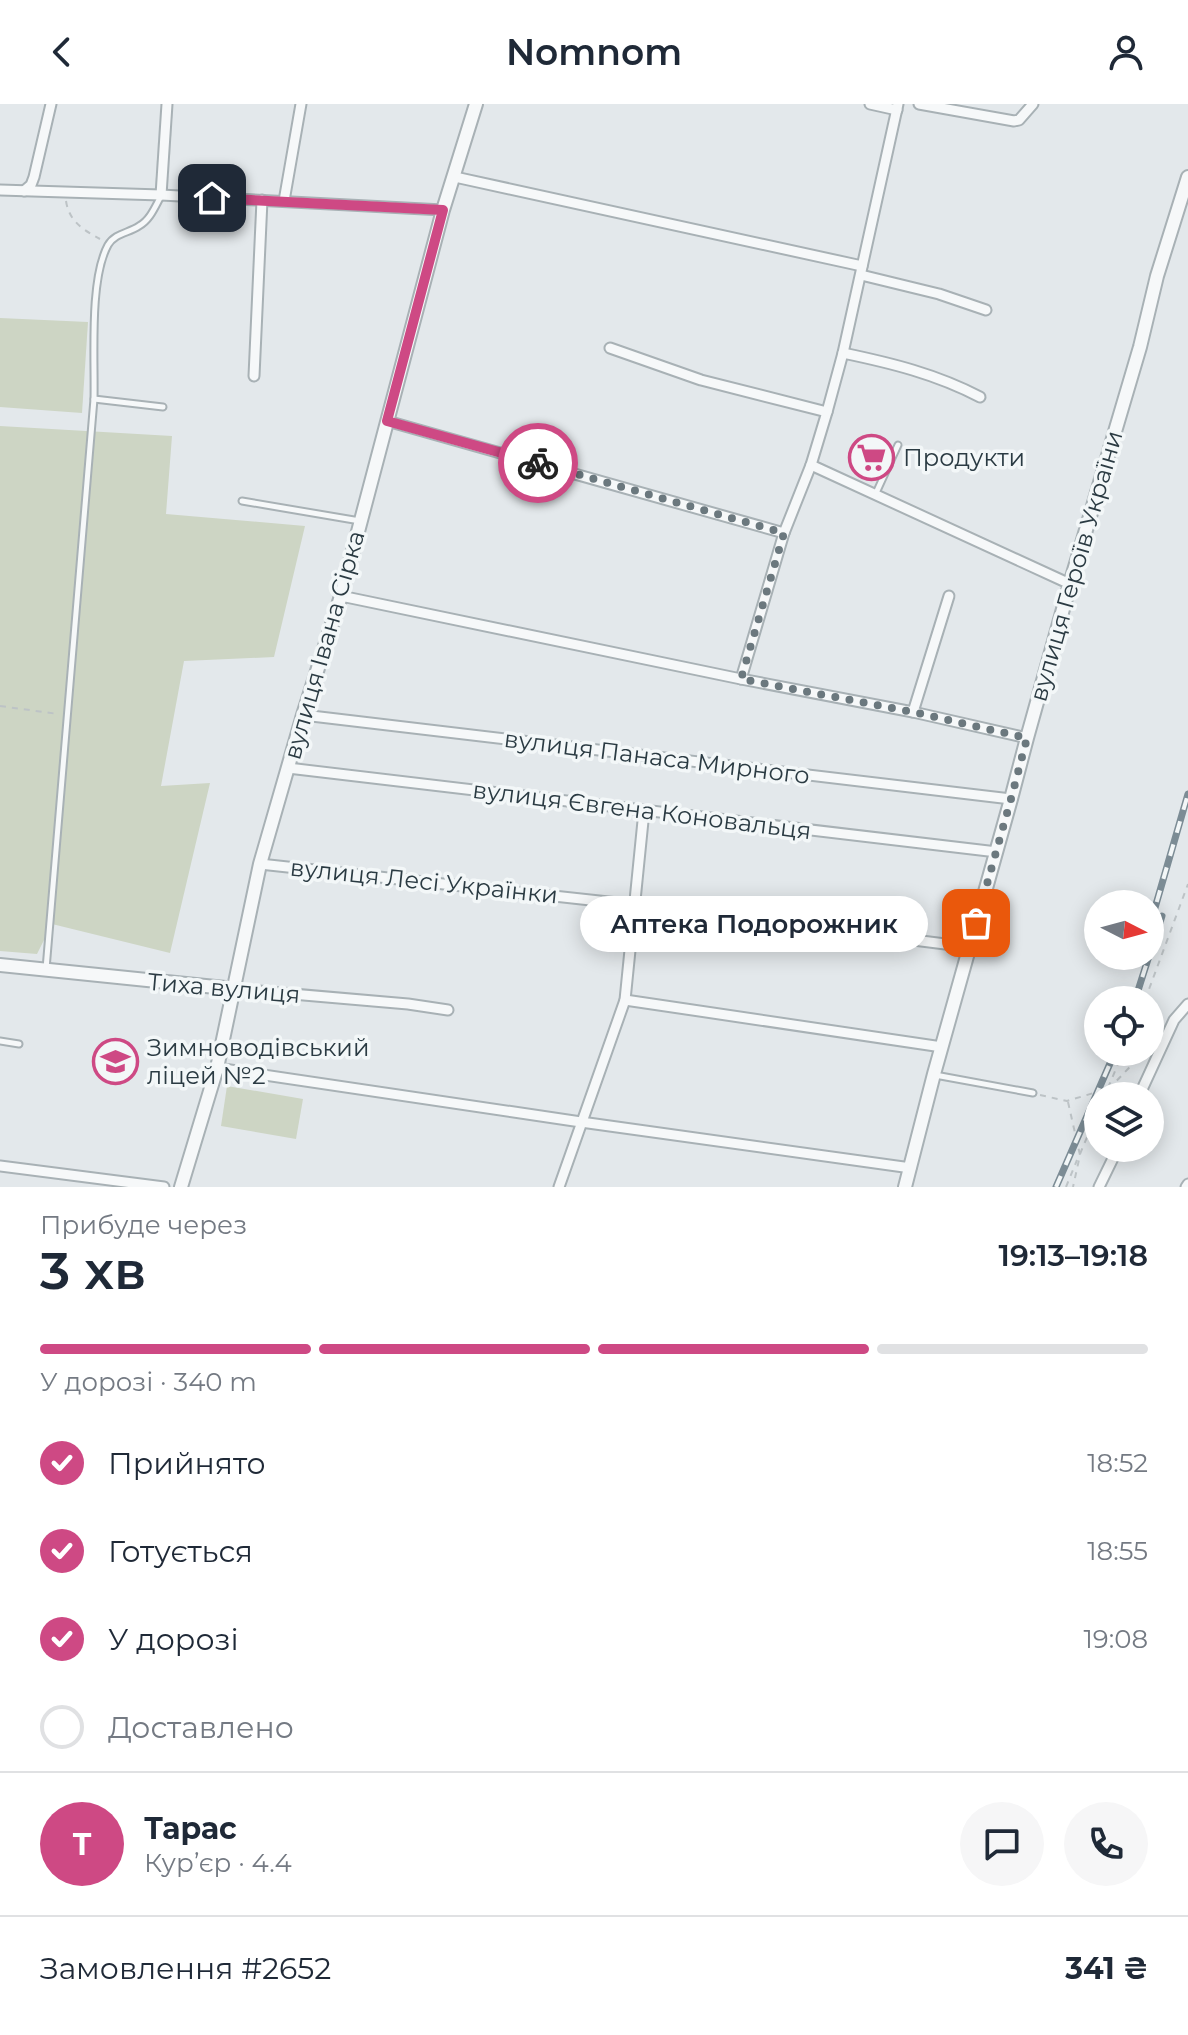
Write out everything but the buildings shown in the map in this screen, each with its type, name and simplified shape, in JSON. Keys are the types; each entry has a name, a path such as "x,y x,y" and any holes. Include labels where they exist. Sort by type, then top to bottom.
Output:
{"street":[{"path":"24,191 34,177 51,104"},
{"path":"161,195 167,104"},
{"path":"284,201 301,104"},
{"name":"вулиця Івана Сірка","path":"181,1187 217,1068 260,864 341,596 443,210 476,104"},
{"path":"741,679 784,533 811,465 843,353 898,107 870,104"},
{"path":"919,104 1014,121 1019,120 1033,104"},
{"path":"455,177 861,271 986,310"},
{"name":"вулиця Героїв України","path":"905,1187 1070,584 1188,177"},
{"path":"0,190 443,210"},
{"path":"254,376 262,200"},
{"path":"610,348 701,380 827,412"},
{"path":"843,353 949,381 980,397"},
{"path":"387,421 784,533"},
{"path":"811,465 1070,584"},
{"path":"341,596 1027,738"},
{"path":"913,712 949,596"},
{"name":"вулиця Панаса Мирного","path":"303,715 1011,799"},
{"name":"вулиця Євгена Коновальця","path":"288,768 997,852"},
{"path":"559,1187 625,1000 644,811"},
{"name":"вулиця Лесі Українки","path":"260,864 636,905 969,947"},
{"name":"Тиха вулиця","path":"0,965 448,1010"},
{"path":"625,1000 942,1047"},
{"path":"1145,1082 1174,1020 1188,1004"},
{"path":"217,1068 911,1168"},
{"path":"1099,1187 1111,1162"},
{"path":"0,1166 164,1187"}],"lane":[{"path":"46,970 94,399 97,288 109,245 116,236 142,225 161,195"},
{"path":"94,399 163,407"},
{"path":"875,494 898,445"},
{"path":"242,501 361,521"},
{"path":"0,1041 19,1044"},
{"path":"934,1074 1033,1093"}],"path":[{"path":"65,192 71,218 109,245"},
{"path":"0,706 67,716"},
{"path":"1150,986 1188,884"},
{"path":"1116,1082 1131,1066"},
{"path":"1033,1093 1067,1101 1084,1096"},
{"path":"1067,1101 1080,1155 1073,1187"},
{"path":"1066,1187 1084,1145"}],"green space":[{"path":"0,318 88,322 82,413 0,407"},
{"path":"0,426 172,436 166,514 305,526 274,657 184,661 161,786 210,783 170,953 52,924 37,954 0,951"},
{"path":"227,1086 303,1099 296,1139 221,1126"}],"railway":[{"path":"1160,890 1188,794"},
{"path":"1139,986 1145,970"},
{"path":"1056,1187 1109,1066"}],"way so far":[{"path":"538,463 784,533 741,679 913,712 1027,738 976,923"}],"place":[{"name":"Продукти","path":"872,457"},
{"name":"Аптека Подорожник","path":"976,923"},
{"name":"Зимноводівський ліцей №2","path":"116,1061"}],"route":[{"path":"212,198 443,210 387,421 538,463"}]}
